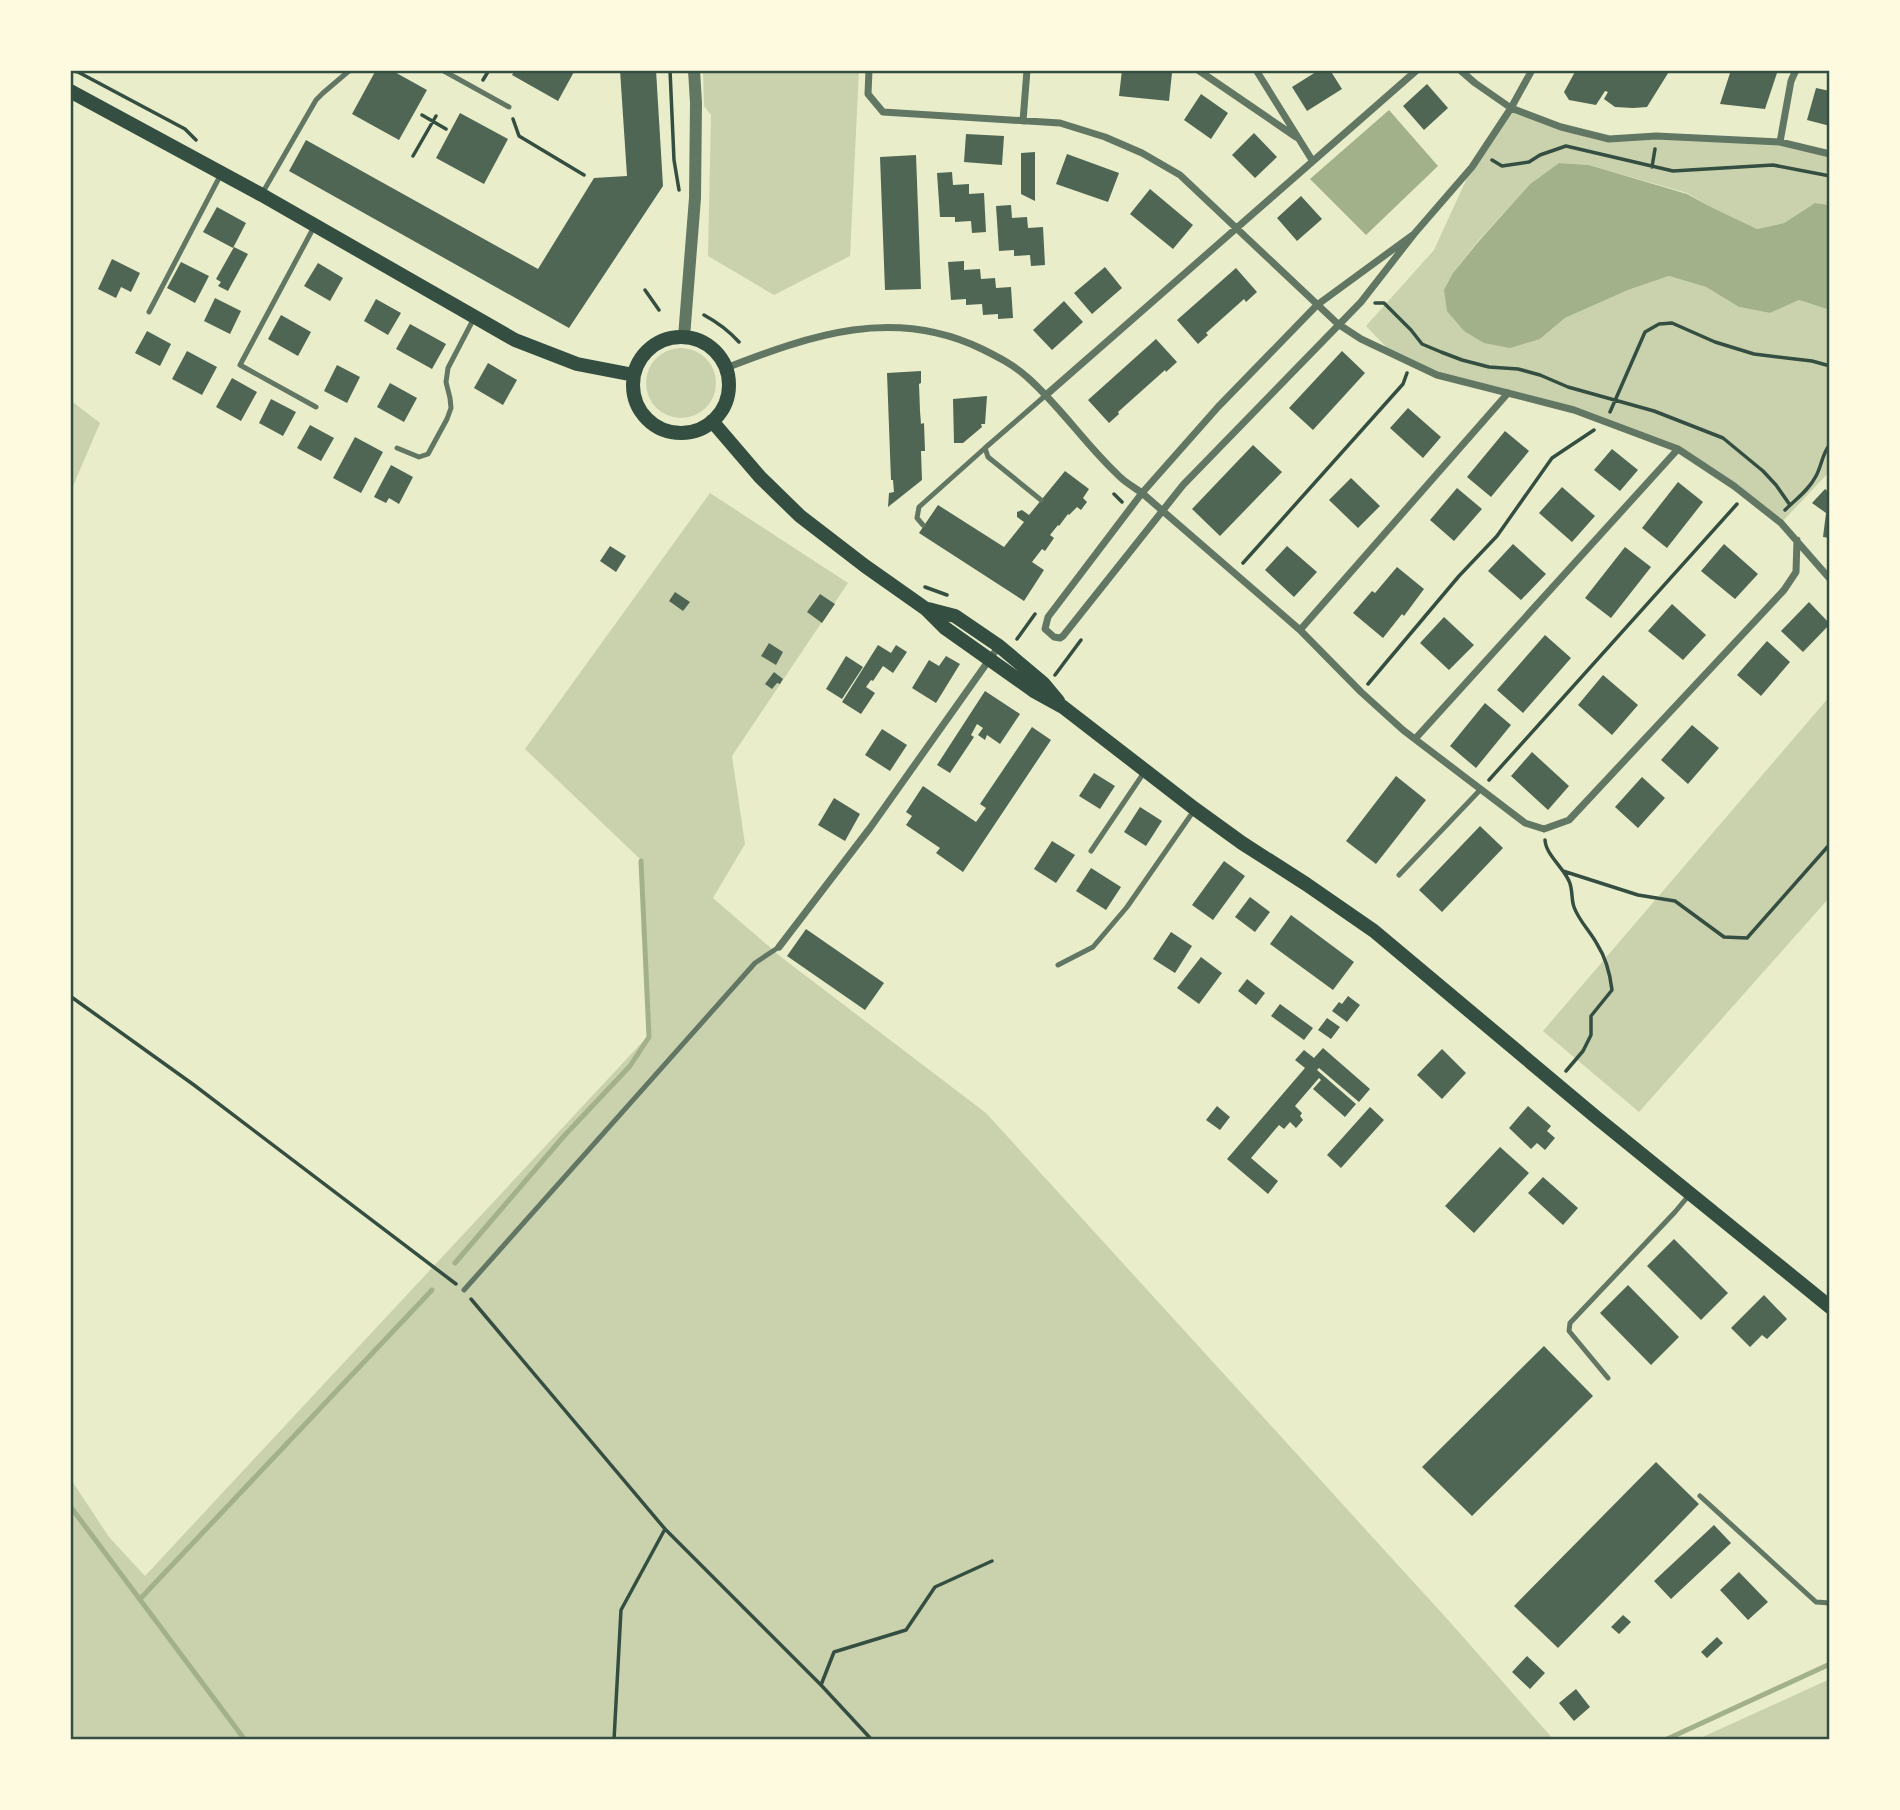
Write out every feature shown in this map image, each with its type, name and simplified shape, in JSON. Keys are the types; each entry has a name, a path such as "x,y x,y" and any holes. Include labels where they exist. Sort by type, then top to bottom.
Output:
{"main road":[{"path":"71,94 262,195 515,340 577,364 634,375"},
{"path":"684,337 702,341 717,352 726,368 729,382 727,397 722,410 704,427 683,432 662,428 645,416 639,407 633,386 634,375 638,362 657,343 684,337"},
{"path":"712,421 760,477 800,516 926,609 944,628 1034,691 1063,707 1242,843 1374,931 1555,1083 1830,1307"},
{"path":"926,609 955,616 999,646 1043,682 1063,707"}],"street":[{"path":"684,337 695,198 694,70"},
{"path":"869,70 868,94 883,112 1060,123 1105,137 1142,153 1180,175 1317,306 1361,339 1437,375 1574,410 1678,449 1781,523 1830,579"},
{"path":"1023,121 1027,70"},
{"path":"1198,70 1296,137"},
{"path":"1256,70 1312,160"},
{"path":"1046,395 1417,70"},
{"path":"1460,70 1511,108 1561,127 1609,139 1656,136 1780,142 1830,154"},
{"path":"1414,234 1317,306 1219,407 1142,493 1048,617 1045,629 1049,633 1060,638 1063,636 1161,510 1361,302 1414,234 1472,167 1511,108 1532,70"},
{"path":"1780,142 1791,81 1796,70"},
{"path":"726,368 809,339 840,332 894,326 948,335 1002,359 1025,375 1046,395 1119,476 1300,630 1361,692 1415,739 1525,823 1544,830 1569,820 1784,590 1796,572 1797,540"},
{"path":"1300,630 1508,393"},
{"path":"1415,739 1678,449"},
{"path":"779,947 870,828 999,646"}],"lane":[{"path":"262,195 316,100 350,70"},
{"path":"442,70 509,107"},
{"path":"149,312 222,173"},
{"path":"315,225 240,365 316,407"},
{"path":"397,448 412,456 428,454 451,408 446,382 448,368 475,317"},
{"path":"923,525 917,518 919,507 1046,395"},
{"path":"985,447 988,457 1041,500"},
{"path":"1091,851 1144,771"},
{"path":"1399,875 1481,789"},
{"path":"1058,965 1093,947 1127,907 1195,809"},
{"path":"464,1290 755,963 779,947"},
{"path":"1608,1378 1569,1331 1570,1323 1690,1194"},
{"path":"1700,1496 1816,1602 1830,1603"}],"path":[{"path":"70,70 186,129"},
{"path":"670,70 675,167"},
{"path":"509,107 519,136 584,175"},
{"path":"422,115 446,129"},
{"path":"413,156 436,116"},
{"path":"1652,167 1656,136"},
{"path":"1481,154 1502,166 1529,162 1566,146 1673,171 1773,165 1830,176"},
{"path":"645,290 659,310"},
{"path":"1361,302 1384,303 1422,344 1462,360 1540,375 1568,387 1654,411 1723,438 1763,471 1790,505 1816,477 1825,450 1830,444"},
{"path":"704,315 714,320 739,342"},
{"path":"1615,400 1645,332 1659,324 1672,323 1724,345 1754,354 1812,361 1830,366"},
{"path":"1235,573 1403,384 1411,363"},
{"path":"1361,692 1459,576 1497,536 1552,458 1606,422"},
{"path":"1481,789 1745,495"},
{"path":"1053,678 1081,640"},
{"path":"1544,830 1546,848 1571,883 1574,906 1580,920 1598,944 1607,964 1612,990 1591,1016 1591,1034 1583,1051 1555,1083"},
{"path":"1563,871 1638,895 1675,901 1724,937 1747,938 1830,844"},
{"path":"70,996 194,1085 464,1290 665,1529 821,1685 872,1740"},
{"path":"614,1740 621,1610 665,1529"},
{"path":"821,1685 834,1652 905,1630 935,1587 992,1560"}],"shaded area":[{"path":"703,70 859,70 850,256 774,295 708,256 711,115 704,106"},
{"path":"1511,108 1609,139 1646,136 1780,142 1830,154 1830,205 1815,203 1784,223 1757,229 1687,193 1589,165 1559,163 1530,184 1477,242 1453,273 1540,339 1565,318 1628,290 1669,276 1706,287 1739,307 1770,313 1799,300 1830,310 1830,471 1781,523 1678,449 1574,410 1437,375 1394,355 1366,326 1434,250 1472,167"},
{"path":"1389,110 1438,166 1366,235 1310,179"},
{"path":"1559,163 1589,165 1687,194 1757,229 1784,223 1815,203 1830,205 1830,310 1799,300 1770,313 1739,307 1706,287 1669,276 1628,290 1565,318 1540,339 1510,348 1484,343 1464,331 1447,311 1444,290 1453,273 1478,242 1530,184"},
{"path":"688,348 701,354 710,363 714,369 714,397 706,408 695,416 674,418 656,408 648,397 646,376 656,358 667,350"},
{"path":"70,400 100,423 70,493"},
{"path":"710,493 848,583 732,756 745,844 713,898 781,957 986,1113 1554,1740 70,1740 70,1478 109,1537 145,1576 648,1036 641,860 525,749"},
{"path":"1830,696 1830,897 1639,1112 1543,1031"},
{"path":"1830,1679 1830,1740 1696,1740"}],"building":[{"path":"376,70 391,70 427,90 399,140 352,114"},
{"path":"515,70 575,70 558,101 512,75"},
{"path":"620,70 656,70 663,186 569,328 289,171 306,140 538,269 594,178 627,176"},
{"path":"1122,70 1172,73 1169,101 1119,96"},
{"path":"1319,70 1330,70 1342,89 1307,111 1292,87"},
{"path":"1576,70 1670,70 1647,107 1633,108 1615,107 1604,99 1608,92 1605,91 1596,105 1569,100 1564,92"},
{"path":"1731,70 1778,70 1765,109 1720,104"},
{"path":"1427,84 1448,108 1424,130 1403,106"},
{"path":"1816,88 1830,91 1830,126 1807,120"},
{"path":"1201,94 1228,113 1211,139 1184,120"},
{"path":"460,113 508,139 484,184 436,158"},
{"path":"1254,133 1277,157 1255,178 1232,155"},
{"path":"966,134 1004,136 1002,165 964,162"},
{"path":"1035,152 1035,201 1021,194 1021,153"},
{"path":"1067,154 1119,173 1108,202 1056,184"},
{"path":"916,155 921,289 885,290 880,157"},
{"path":"952,172 953,185 969,184 969,194 984,193 986,232 972,233 971,221 955,222 955,217 940,217 937,173"},
{"path":"1150,189 1193,225 1173,249 1130,214"},
{"path":"1301,196 1322,219 1297,241 1277,218"},
{"path":"1011,205 1012,218 1027,217 1028,228 1043,227 1045,265 1031,266 1030,255 1014,256 1014,250 999,251 996,206"},
{"path":"217,207 246,223 233,248 203,232"},
{"path":"234,247 248,254 228,291 218,286 221,282 216,279"},
{"path":"112,259 140,273 131,292 121,287 116,298 98,289"},
{"path":"964,261 964,270 980,269 981,279 995,278 996,288 1011,287 1013,318 998,319 998,314 983,315 982,304 966,305 966,299 951,300 948,262"},
{"path":"181,262 209,276 195,303 167,288"},
{"path":"318,263 343,278 330,301 304,286"},
{"path":"1105,267 1122,288 1092,314 1074,293"},
{"path":"1236,268 1257,292 1246,302 1244,299 1206,333 1208,335 1198,344 1177,320"},
{"path":"215,298 241,311 230,334 204,321"},
{"path":"376,299 401,313 388,335 364,321"},
{"path":"1064,301 1083,322 1052,350 1033,330"},
{"path":"281,315 311,332 298,356 268,339"},
{"path":"410,324 446,344 432,369 396,349"},
{"path":"147,331 171,344 160,366 135,353"},
{"path":"1156,339 1177,362 1118,412 1109,423 1088,400"},
{"path":"187,351 217,367 202,395 172,379"},
{"path":"1342,351 1365,373 1313,430 1289,408"},
{"path":"488,363 517,380 503,405 474,388"},
{"path":"337,365 360,377 347,403 324,391"},
{"path":"921,371 920,411 921,424 924,423 925,451 921,451 922,480 888,507 889,493 894,492 891,480 887,373"},
{"path":"232,378 257,392 241,421 216,407"},
{"path":"390,383 417,398 404,422 377,407"},
{"path":"987,396 985,424 981,424 982,427 963,443 954,443 953,399"},
{"path":"271,399 296,412 283,436 259,423"},
{"path":"1408,408 1441,437 1423,458 1390,428"},
{"path":"310,425 334,438 321,461 297,448"},
{"path":"1505,431 1529,451 1491,497 1467,477"},
{"path":"355,437 383,452 361,493 333,478"},
{"path":"1253,445 1282,472 1220,536 1192,509"},
{"path":"1612,449 1638,470 1620,491 1594,470"},
{"path":"391,465 413,477 399,504 389,498 386,503 374,497"},
{"path":"1065,471 1089,489 1083,498 1087,502 1081,510 1077,507 1068,514 1050,535 1054,538 1045,551 1042,549 1032,562 1044,570 1024,601 919,533 938,505 1004,547 1024,522 1017,517 1017,512 1022,510 1029,515"},
{"path":"1351,478 1380,506 1358,528 1329,500"},
{"path":"1678,482 1703,502 1667,548 1642,528"},
{"path":"1562,487 1595,516 1572,542 1539,513"},
{"path":"1457,488 1482,509 1454,541 1430,520"},
{"path":"1825,489 1830,493 1830,538 1823,537 1826,513 1812,503"},
{"path":"1513,544 1546,574 1521,600 1488,571"},
{"path":"1724,544 1758,574 1735,599 1701,571"},
{"path":"610,546 626,556 616,572 600,561"},
{"path":"1287,546 1317,572 1294,597 1265,570"},
{"path":"1625,547 1651,567 1611,618 1585,598"},
{"path":"1397,567 1424,589 1383,638 1353,613"},
{"path":"675,592 690,602 683,611 669,601"},
{"path":"820,594 835,604 822,623 807,612"},
{"path":"1809,602 1830,624 1803,652 1781,631"},
{"path":"1672,604 1706,635 1683,660 1648,631"},
{"path":"1444,617 1474,645 1449,670 1420,643"},
{"path":"1545,635 1571,658 1523,713 1497,690"},
{"path":"1767,641 1790,662 1761,696 1737,675"},
{"path":"769,643 783,652 776,665 761,656"},
{"path":"878,645 891,653 896,645 907,652 893,673 883,666 873,681 871,680 866,687 875,693 861,714 842,702"},
{"path":"846,656 863,667 842,699 826,689"},
{"path":"946,656 960,664 936,703 912,688 929,660 939,666"},
{"path":"774,672 783,679 772,689 765,684"},
{"path":"1603,675 1638,705 1612,735 1578,705"},
{"path":"985,691 1020,714 1000,744 987,735 985,740 978,735 983,728 977,724 971,735 974,737 950,773 937,765"},
{"path":"1485,703 1511,725 1476,768 1450,746"},
{"path":"1692,725 1719,748 1688,784 1661,760"},
{"path":"1032,727 1051,740 963,872 936,853 940,848 906,825 912,816 906,812 923,786 976,822 986,808 980,804"},
{"path":"882,729 907,745 890,771 865,755"},
{"path":"1532,752 1569,786 1548,810 1511,776"},
{"path":"1094,773 1115,786 1100,809 1079,796"},
{"path":"1396,776 1426,800 1376,864 1346,841"},
{"path":"1642,777 1665,798 1638,828 1615,807"},
{"path":"834,798 860,814 845,841 818,825"},
{"path":"1140,807 1162,821 1146,846 1124,832"},
{"path":"1480,826 1503,848 1442,912 1419,890"},
{"path":"1052,841 1075,855 1056,883 1034,869"},
{"path":"1224,861 1245,876 1213,920 1192,905"},
{"path":"1091,868 1121,887 1106,910 1076,891"},
{"path":"1250,897 1270,912 1255,932 1235,917"},
{"path":"1291,915 1354,962 1333,990 1270,944"},
{"path":"806,929 884,983 865,1010 787,956"},
{"path":"1171,932 1192,946 1175,973 1153,959"},
{"path":"1201,957 1222,973 1199,1004 1177,988"},
{"path":"1247,979 1265,993 1256,1005 1238,991"},
{"path":"1348,996 1360,1005 1347,1022 1332,1011"},
{"path":"1280,1004 1313,1028 1304,1040 1271,1016"},
{"path":"1327,1018 1340,1027 1331,1039 1318,1030"},
{"path":"1323,1048 1370,1089 1359,1102 1319,1068 1317,1070 1356,1104 1345,1117 1313,1089 1321,1080 1319,1078 1295,1106 1302,1113 1300,1116 1303,1120 1296,1128 1290,1122 1284,1129 1279,1125 1251,1158 1278,1181 1268,1194 1227,1159 1305,1068 1295,1060 1304,1050 1314,1058"},
{"path":"1442,1049 1466,1073 1442,1099 1417,1075"},
{"path":"1217,1106 1230,1117 1220,1130 1206,1120"},
{"path":"1528,1106 1551,1126 1547,1131 1555,1138 1545,1150 1537,1143 1531,1149 1509,1128"},
{"path":"1370,1107 1384,1120 1341,1168 1327,1155"},
{"path":"1500,1147 1529,1173 1474,1233 1445,1206"},
{"path":"1543,1177 1578,1208 1563,1225 1528,1193"},
{"path":"1674,1239 1728,1293 1701,1320 1647,1266"},
{"path":"1628,1285 1679,1337 1651,1365 1600,1313"},
{"path":"1764,1295 1787,1319 1767,1339 1762,1335 1750,1347 1731,1328"},
{"path":"1544,1346 1593,1396 1472,1516 1422,1467"},
{"path":"1656,1462 1699,1504 1558,1648 1514,1606"},
{"path":"1714,1525 1731,1543 1671,1599 1654,1581"},
{"path":"1739,1572 1768,1602 1748,1620 1720,1590"},
{"path":"1623,1615 1631,1622 1619,1634 1611,1627"},
{"path":"1717,1637 1723,1643 1707,1658 1701,1652"},
{"path":"1527,1656 1545,1673 1530,1689 1512,1672"},
{"path":"1576,1689 1590,1707 1574,1721 1559,1703"}],"waterway":[{"path":"455,1263 564,1136 630,1066 649,1037 641,861"},
{"path":"140,1599 432,1290"},
{"path":"70,1506 245,1740"},
{"path":"1665,1740 1830,1664"}]}
